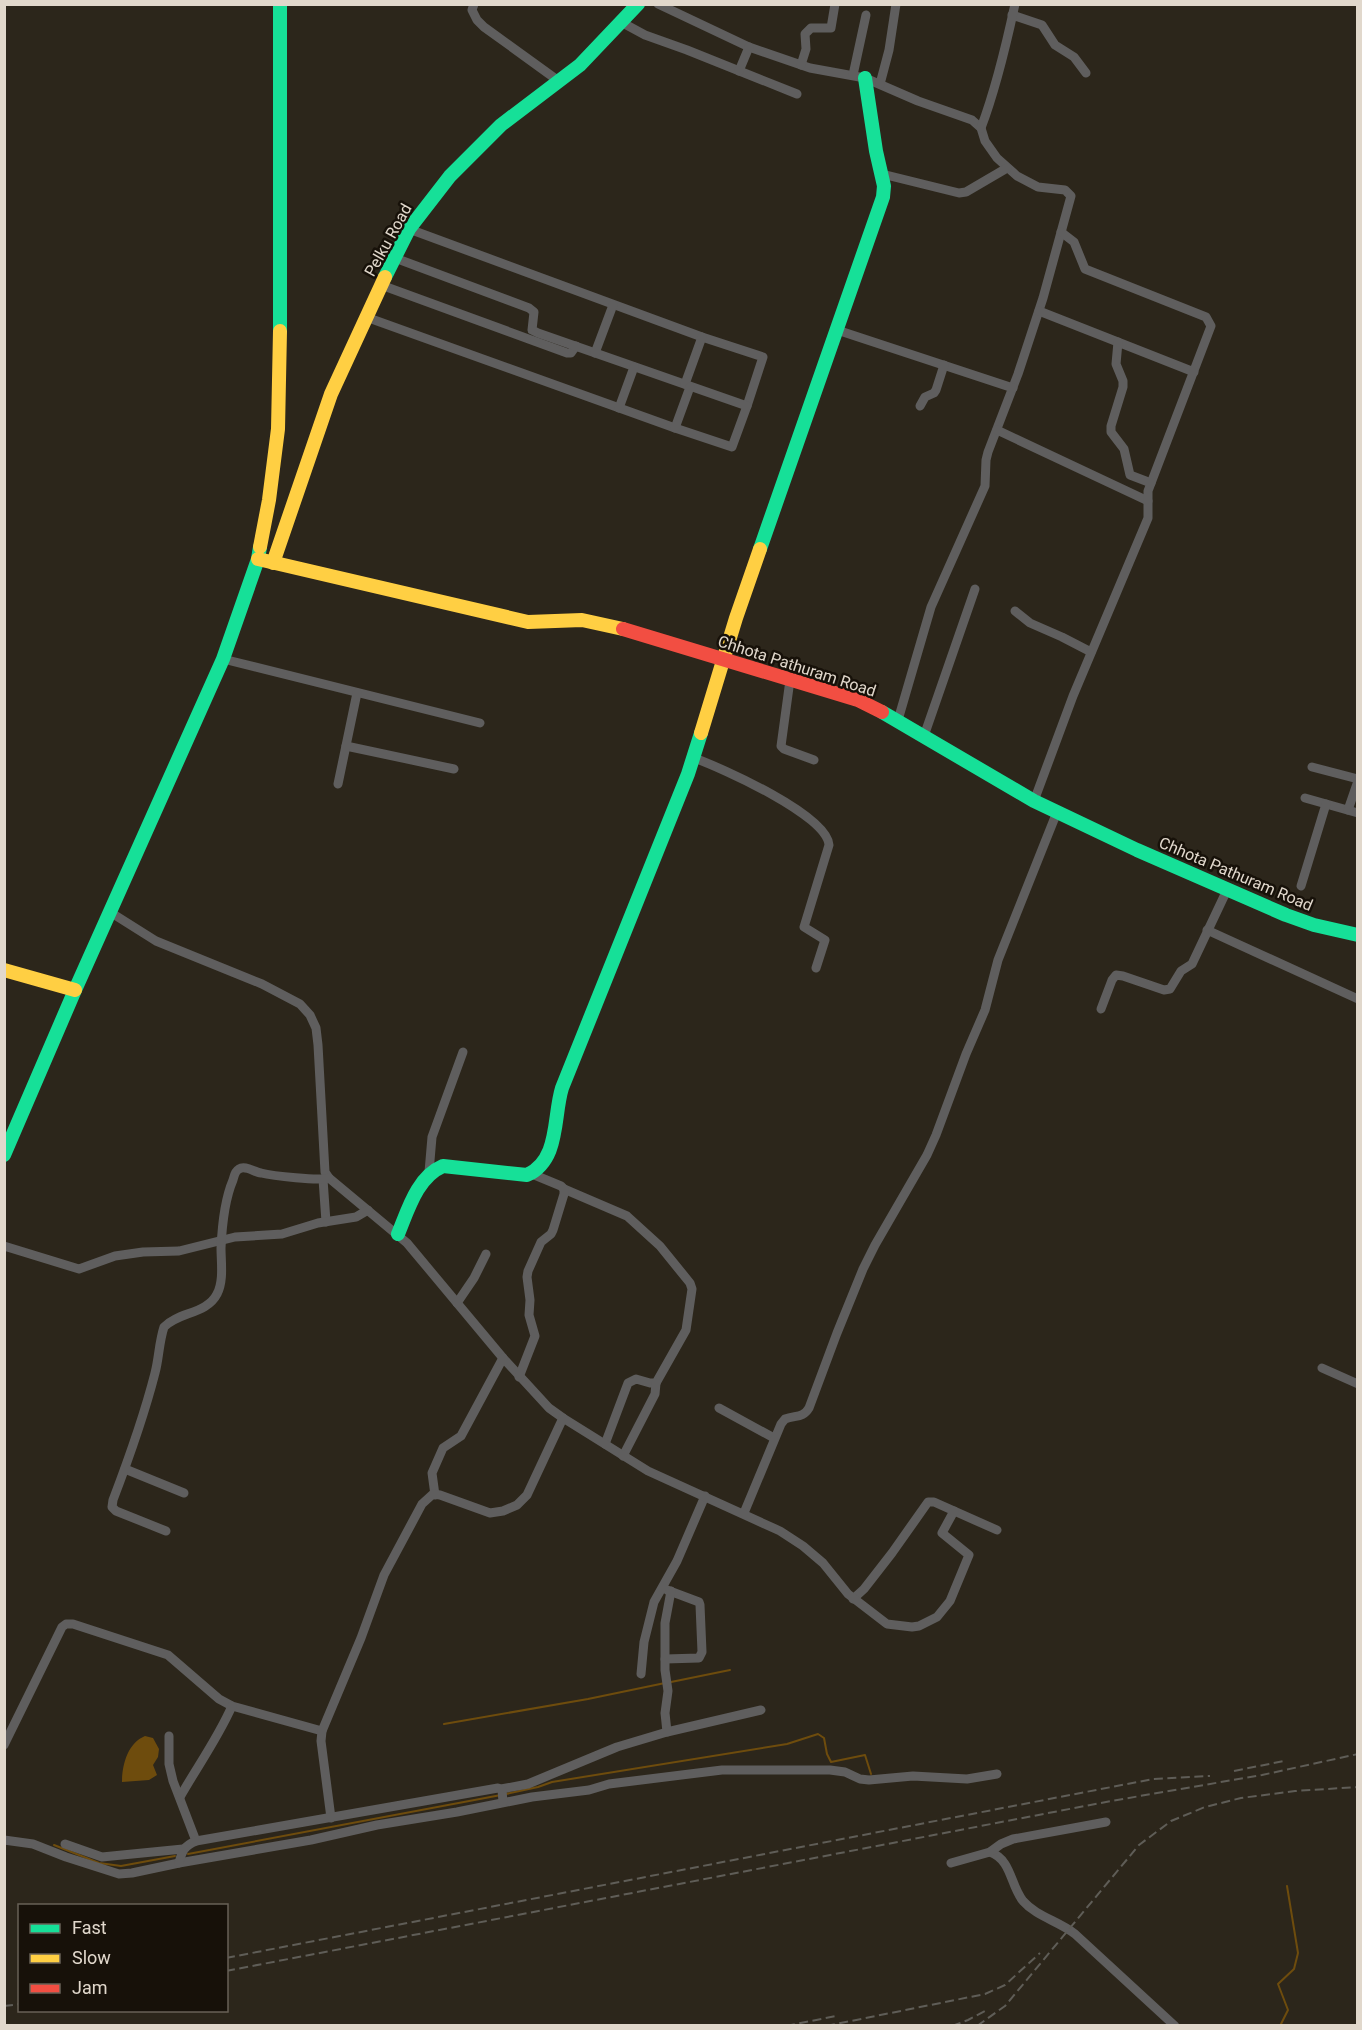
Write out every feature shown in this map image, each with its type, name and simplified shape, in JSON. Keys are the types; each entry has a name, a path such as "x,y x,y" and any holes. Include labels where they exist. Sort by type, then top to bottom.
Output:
{"main road":[{"path":"4,1155 223,659 258,559 269,500 278,429 280,4"},
{"name":"Pelku Road","path":"273,563 331,394 409,229 450,176 477,148 501,125 580,65 638,4"},
{"path":"398,1233 416,1193 429,1172 435,1167 532,1174 537,1170 552,1142 562,1088 694,758 736,618 883,197 882,174 859,77"},
{"name":"Chhota Pathuram Road","path":"258,559 528,622 582,620 607,624 858,700 898,720 1034,801 1057,812 1227,890 1314,925 1358,934"},
{"path":"4,970 75,990"}],"street":[{"path":"474,4 472,10 484,27 560,82"},
{"path":"658,4 749,47 801,65 859,77 972,120 981,128 990,150 1006,168 1027,183 1070,193 1039,311 986,460 985,486 928,616 898,720"},
{"path":"801,65 806,49 806,34 812,28 831,28 834,5 823,4"},
{"path":"880,84 889,50 896,4"},
{"path":"981,128 1003,56 1015,4"},
{"path":"859,77 866,15"},
{"path":"1012,15 1042,25 1055,45 1074,57 1086,73"},
{"path":"621,22 645,35 797,94"},
{"path":"739,71 749,47"},
{"path":"882,174 959,193 966,192 1006,168"},
{"path":"366,317 730,448 763,357 613,305 409,229"},
{"path":"1034,801 1090,652 1148,518 1151,483 1211,326 1206,317 1091,273 1082,265 1074,242 1061,232"},
{"path":"395,258 529,308 534,312 532,330 747,406"},
{"path":"381,285 567,353 571,353 576,346"},
{"path":"595,353 613,305"},
{"path":"1039,311 1194,372"},
{"path":"837,330 1013,388"},
{"path":"675,428 702,337"},
{"path":"1118,342 1116,364 1124,387 1111,432 1124,449 1130,475 1151,483"},
{"path":"920,406 925,397 936,390 944,365"},
{"path":"619,408 634,367"},
{"path":"997,430 1148,501"},
{"path":"924,736 975,589"},
{"path":"1015,611 1030,623 1090,652"},
{"path":"223,659 480,723"},
{"path":"790,680 781,746 814,760"},
{"path":"338,784 357,693"},
{"path":"346,746 454,769"},
{"path":"694,758 726,770 792,806 807,816 828,838 829,845 804,927 825,940 816,968"},
{"path":"1305,798 1353,811 1358,780 1312,767"},
{"path":"1301,886 1326,804"},
{"path":"744,1513 774,1438 785,1419 801,1416 809,1408 863,1269 936,1135 985,1010 998,960 1057,812"},
{"path":"1101,1009 1116,975 1164,990 1170,989 1181,971 1192,964 1227,890"},
{"path":"110,912 156,941 262,984 300,1004 310,1015 316,1029 318,1045 326,1179 326,1222"},
{"path":"1207,930 1358,999"},
{"path":"429,1172 432,1137 463,1052"},
{"path":"166,1531 116,1511 112,1507 113,1500 156,1369 164,1327 168,1322 205,1306 216,1297 220,1281 221,1240 227,1196 237,1171 241,1167 262,1173 326,1179 398,1233 519,1377 549,1408 648,1471 780,1531 823,1563 853,1599 881,1621 892,1626 919,1626 938,1617 950,1601 969,1555 942,1533 954,1511"},
{"path":"532,1174 627,1216 660,1246 690,1283 692,1289 686,1330 656,1383 655,1394 623,1456"},
{"path":"519,1377 535,1336 529,1315 528,1271 541,1242 553,1230 564,1190"},
{"path":"4,1246 79,1269 115,1256 143,1252 179,1251 235,1237 282,1234 318,1222 356,1217 368,1210"},
{"path":"457,1303 474,1278 486,1254"},
{"path":"435,1495 432,1473 443,1448 461,1436 503,1358"},
{"path":"1322,1368 1358,1384"},
{"path":"605,1444 628,1383 636,1378 656,1383"},
{"path":"719,1408 774,1438"},
{"path":"331,1818 321,1741 322,1731 390,1563 422,1504 426,1498 435,1495 490,1513 517,1505 527,1495 563,1418"},
{"path":"125,1469 184,1493"},
{"path":"667,1732 665,1617 667,1590 705,1496"},
{"path":"853,1599 864,1589 892,1553 928,1502 934,1502 997,1530"},
{"path":"665,1659 699,1658 702,1652 699,1602 667,1590"},
{"path":"641,1674 644,1642 654,1602 667,1590"},
{"path":"5,1744 62,1627 66,1624 73,1624 168,1655 219,1699 232,1706 322,1731"},
{"path":"180,1797 198,1764 222,1729 232,1706"},
{"path":"4,1840 33,1844 119,1874 132,1873 311,1840 376,1825 457,1812 617,1746 761,1710"},
{"path":"169,1736 169,1764 188,1824 196,1841"},
{"path":"179,1863 183,1850 188,1844 196,1841 496,1788 502,1794 589,1790 609,1784 722,1770 831,1770 869,1780 913,1776 967,1779 997,1774"},
{"path":"951,1863 990,1852 1013,1839 1106,1822"},
{"path":"66,1844 102,1857 183,1850"},
{"path":"990,1852 998,1855 1008,1867 1024,1902 1041,1915 1060,1923 1075,1934 1176,2025"}],"shaded area":[{"path":"145,1736 153,1738 159,1749 158,1757 153,1765 157,1775 149,1780 122,1782 123,1768 130,1749"}],"waterway":[{"path":"671,1682 730,1670"},
{"path":"444,1724 665,1683"},
{"path":"506,1794 552,1782 787,1744 818,1734 824,1738 831,1762 865,1755 871,1774"},
{"path":"188,1854 501,1795"},
{"path":"54,1845 99,1863 121,1866 175,1856"},
{"path":"1280,2026 1288,2010 1278,1984 1294,1969 1298,1953 1287,1886"}],"railway":[{"path":"228,1971 1111,1801 1262,1775 1358,1754"},
{"path":"1234,1771 1284,1761"},
{"path":"228,1958 1153,1779 1210,1776"},
{"path":"977,2026 1005,2006 1139,1845 1171,1821 1205,1807 1241,1798 1295,1791 1358,1787"},
{"path":"826,2026 985,1994 1005,1985 1040,1953"},
{"path":"4,2006 18,2004"},
{"path":"952,2026 987,2010"},
{"path":"786,2026 836,2016"}],"traffic: fast":[{"path":"280,4 280,331"},
{"path":"385,277 409,229 450,176 501,125 580,65 638,4"},
{"path":"760,549 883,197 884,186 876,151 865,78"},
{"path":"4,1155 223,659 258,559 260,547"},
{"path":"882,712 1034,801 1137,850 1286,915 1314,925 1358,935"},
{"path":"398,1234 414,1195 426,1178 443,1166 527,1175 538,1168 545,1159 553,1137 562,1088 688,774 701,733"}],"traffic: slow":[{"path":"273,563 331,394 385,277"},
{"path":"260,547 269,500 278,429 280,331"},
{"path":"701,733 760,549"},
{"path":"258,559 528,622 582,620 623,629"},
{"path":"4,970 75,990"}],"traffic: jam":[{"path":"623,629 858,700 882,712"}]}
